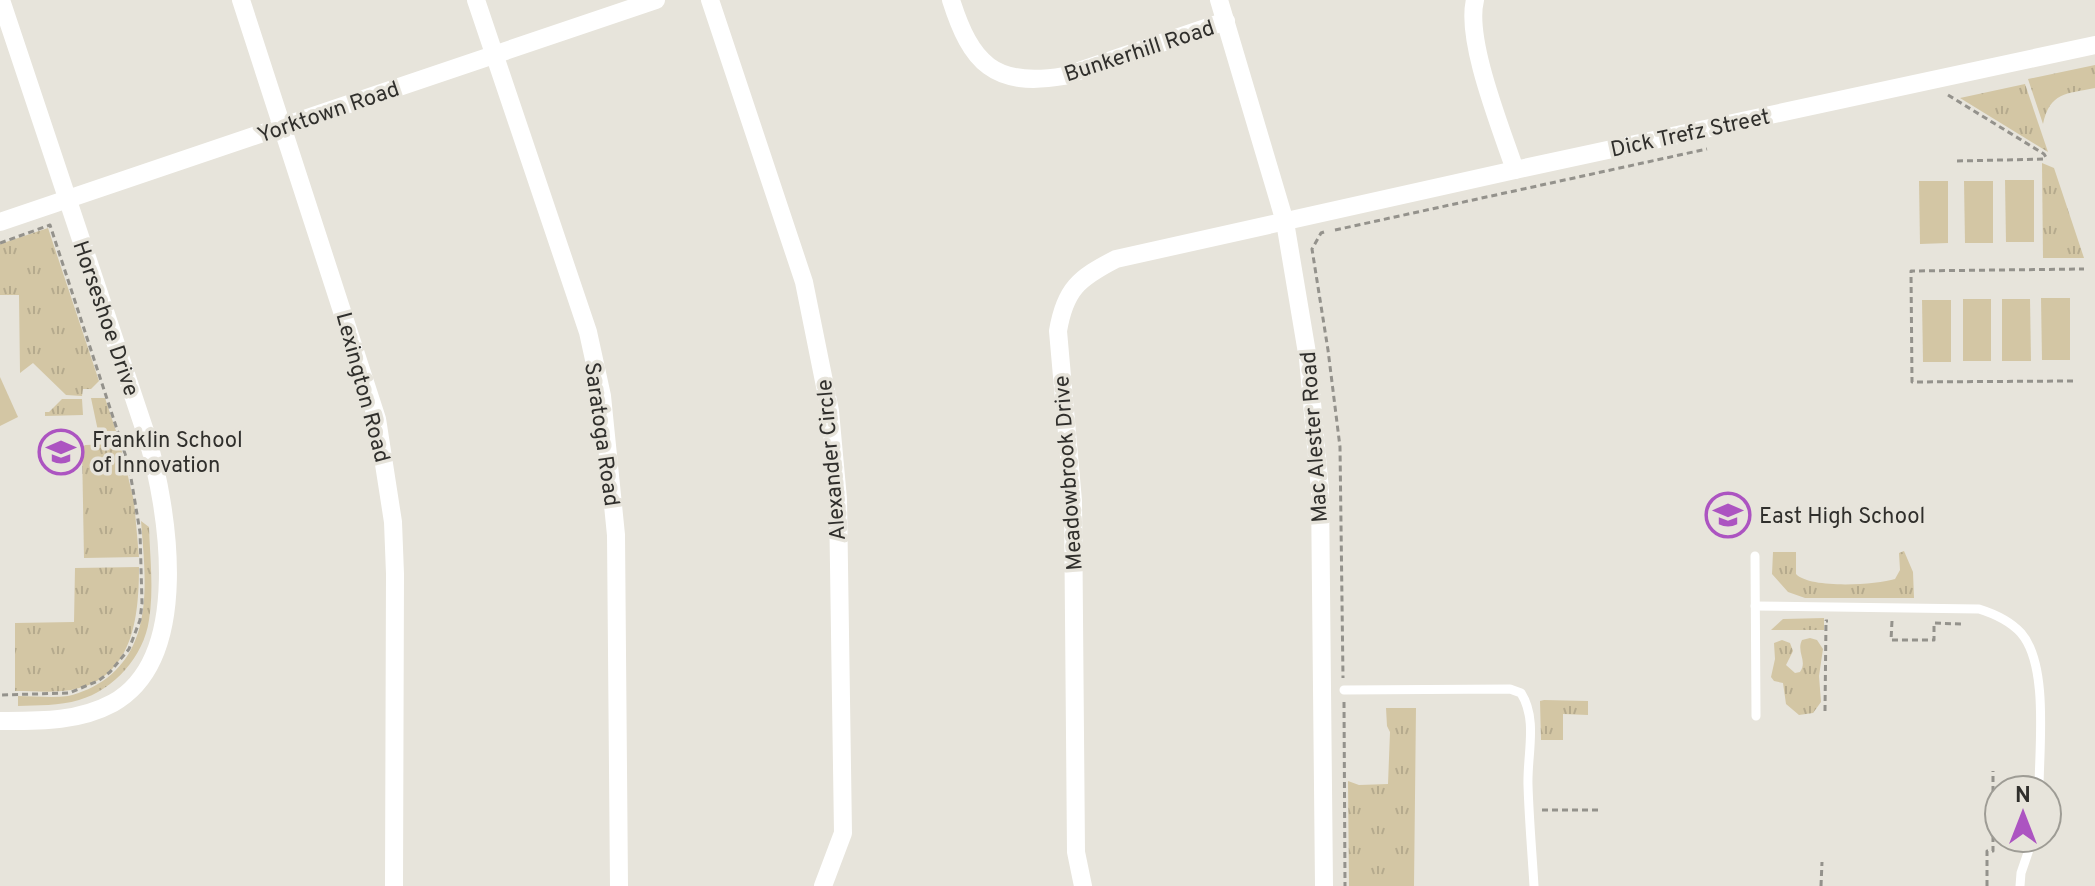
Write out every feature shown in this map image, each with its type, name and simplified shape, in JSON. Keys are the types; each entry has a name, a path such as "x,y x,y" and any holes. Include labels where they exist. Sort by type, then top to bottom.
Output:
{"street":[{"name":"Horseshoe Drive","path":"0,721 69,718 93,712 116,701 145,672 155,654 163,635 166,611 163,501 156,469 1,0"},
{"name":"Lexington Road","path":"241,0 367,382 386,462 395,574 394,886"},
{"name":"Saratoga Road","path":"476,0 588,332 602,396 616,535 619,886"},
{"name":"Yorktown Road","path":"0,222 656,0"},
{"name":"Alexander Circle","path":"710,0 804,282 830,411 838,499 843,833 823,886"},
{"name":"Bunkerhill Road","path":"951,0 960,30 978,59 993,70 1014,77 1040,80 1064,76 1226,21"},
{"name":"Mac Alester Road","path":"1219,0 1285,222 1308,359 1318,462 1324,886"},
{"path":"1475,0 1472,26 1477,51 1515,170"},
{"name":"Dick Trefz Street","path":"1285,222 2095,45"},
{"name":"Meadowbrook Drive","path":"1083,886 1076,852 1073,501 1058,354 1061,311 1079,280 1116,259 1285,222"}],"lane":[{"path":"1755,556 1756,716"},
{"path":"1755,606 1979,609 2006,620 2021,632 2030,646 2037,668 2039,774"},
{"path":"1344,690 1510,689 1521,693 1529,706 1531,728 1528,782 1534,886"},
{"path":"2020,886 2028,854"}],"path":[{"path":"1957,161 2047,159 2044,154 1948,95 1962,92"},
{"path":"1345,886 1340,447 1312,249 1321,233 1717,146"},
{"path":"0,243 50,225 129,466 140,532 142,603 140,620 129,649 98,681 69,693 0,695"},
{"path":"2073,381 1912,382 1911,271 2084,269"},
{"path":"1825,711 1826,621 1839,621"},
{"path":"1892,621 1891,640 1934,640 1934,623 1965,624"},
{"path":"1987,886 1987,851 1993,851 1993,771"},
{"path":"1542,809 1599,810"},
{"path":"1821,885 1822,862"}],"green space":[{"path":"2095,65 2095,88 2055,100 2043,124 2028,79"},
{"path":"2025,84 2048,152 1960,98"},
{"path":"2042,163 2054,168 2084,258 2043,258"},
{"path":"2005,180 2034,180 2034,242 2006,242"},
{"path":"1919,181 1948,181 1948,243 1920,244"},
{"path":"1964,181 1993,181 1993,243 1965,243"},
{"path":"48,228 99,381 91,389 83,389 82,396 66,395 33,363 20,373 19,295 0,295 0,244"},
{"path":"2041,298 2070,298 2070,360 2042,360"},
{"path":"1963,299 1991,299 1991,361 1963,361"},
{"path":"2002,299 2030,299 2031,361 2002,361"},
{"path":"1922,300 1951,300 1951,362 1923,362"},
{"path":"0,377 18,417 0,426"},
{"path":"91,398 105,398 116,431 98,431"},
{"path":"62,399 82,399 83,415 45,416 45,412 49,412"},
{"path":"120,444 134,501 139,557 84,558 82,448 85,445"},
{"path":"141,521 149,527 151,597 146,633 134,658 115,680 92,695 64,703 18,706 18,696 62,697 84,691 107,678 122,663 133,645 144,606"},
{"path":"1904,551 1913,572 1914,598 1805,598 1788,592 1772,574 1773,552 1796,552 1796,574 1803,579 1828,584 1886,581 1895,579 1900,570 1899,553"},
{"path":"139,567 134,625 120,660 108,673 92,684 71,690 15,691 15,623 74,622 75,568"},
{"path":"1824,618 1824,630 1771,630 1783,619"},
{"path":"1782,640 1790,643 1793,651 1786,665 1795,673 1802,668 1802,640 1817,640 1823,649 1819,676 1821,702 1813,713 1799,715 1786,704 1783,683 1771,677 1775,659 1774,643"},
{"path":"1540,701 1588,701 1588,715 1563,714 1563,740 1541,740"},
{"path":"1386,708 1416,708 1414,886 1349,886 1348,781 1359,785 1388,784 1390,732"}],"place":[{"name":"Franklin School of Innovation","path":"61,452"},
{"name":"East High School","path":"1728,515"}]}
